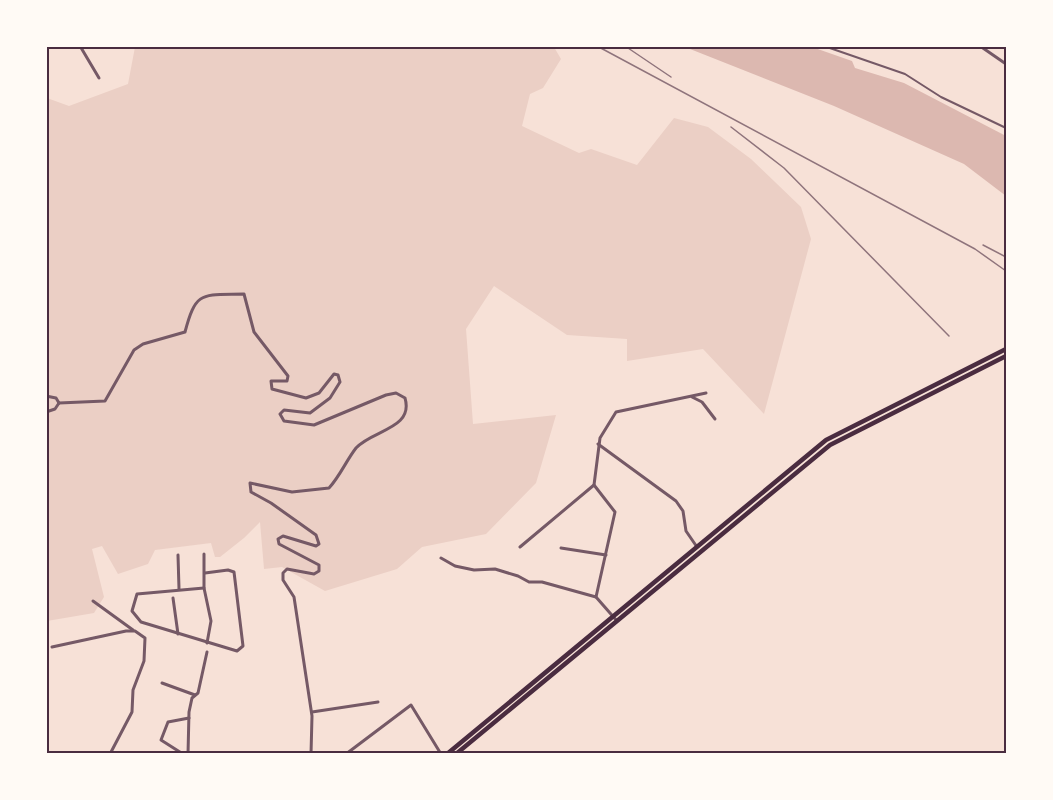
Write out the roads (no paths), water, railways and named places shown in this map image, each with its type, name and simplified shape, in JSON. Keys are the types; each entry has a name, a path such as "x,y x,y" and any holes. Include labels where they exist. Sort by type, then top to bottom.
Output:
{"highway":[{"path":"699,550 836,434 1006,349"},
{"path":"456,753 615,619 830,445 1006,356"},
{"path":"447,753 615,619"}],"street":[{"path":"80,46 99,78"},
{"path":"824,46 905,74 941,97 1006,128"},
{"path":"980,46 1006,64"},
{"path":"59,403 105,401 134,350 143,344 185,332 192,306 200,298 244,294 254,332 288,376 287,381 271,381 272,389 306,398 319,393 334,374 338,375 340,382 320,408 310,413 284,410 280,414 284,421 314,425 386,395 396,393 405,398 408,408 404,417 398,424 357,448 329,488 292,492 250,483 251,492 271,502 316,535 319,544 316,546 283,536 278,539 279,544 320,565 319,571 314,574 287,569 283,573 283,580 294,597 311,712 311,753"},
{"path":"596,597 615,512 594,485 598,444 616,412 705,393"},
{"path":"46,396 56,398 59,403"},
{"path":"690,396 702,402 715,419"},
{"path":"46,412 55,410 59,403"},
{"path":"598,444 676,501 683,511 686,531 699,550"},
{"path":"520,547 594,485"},
{"path":"561,548 606,555"},
{"path":"204,554 206,573 204,588 211,621 207,643"},
{"path":"178,555 179,590"},
{"path":"441,558 455,566 474,570 495,569 529,582 542,582 596,597 615,619"},
{"path":"136,619 237,651 243,646 234,572 228,570 206,573"},
{"path":"136,619 132,605 137,594 204,588"},
{"path":"172,598 178,634"},
{"path":"93,601 145,638 144,661 133,690 132,712 110,753"},
{"path":"128,626 136,619"},
{"path":"52,647 135,631"},
{"path":"188,753 192,698 195,695 207,652"},
{"path":"162,683 195,695"},
{"path":"311,712 378,702"},
{"path":"348,753 411,705 441,753"},
{"path":"183,753 161,740 168,722 189,718"}],"railway":[{"path":"597,46 975,249 1006,271"},
{"path":"625,46 671,77"},
{"path":"731,127 784,168 949,336"},
{"path":"983,245 1006,257"}]}
